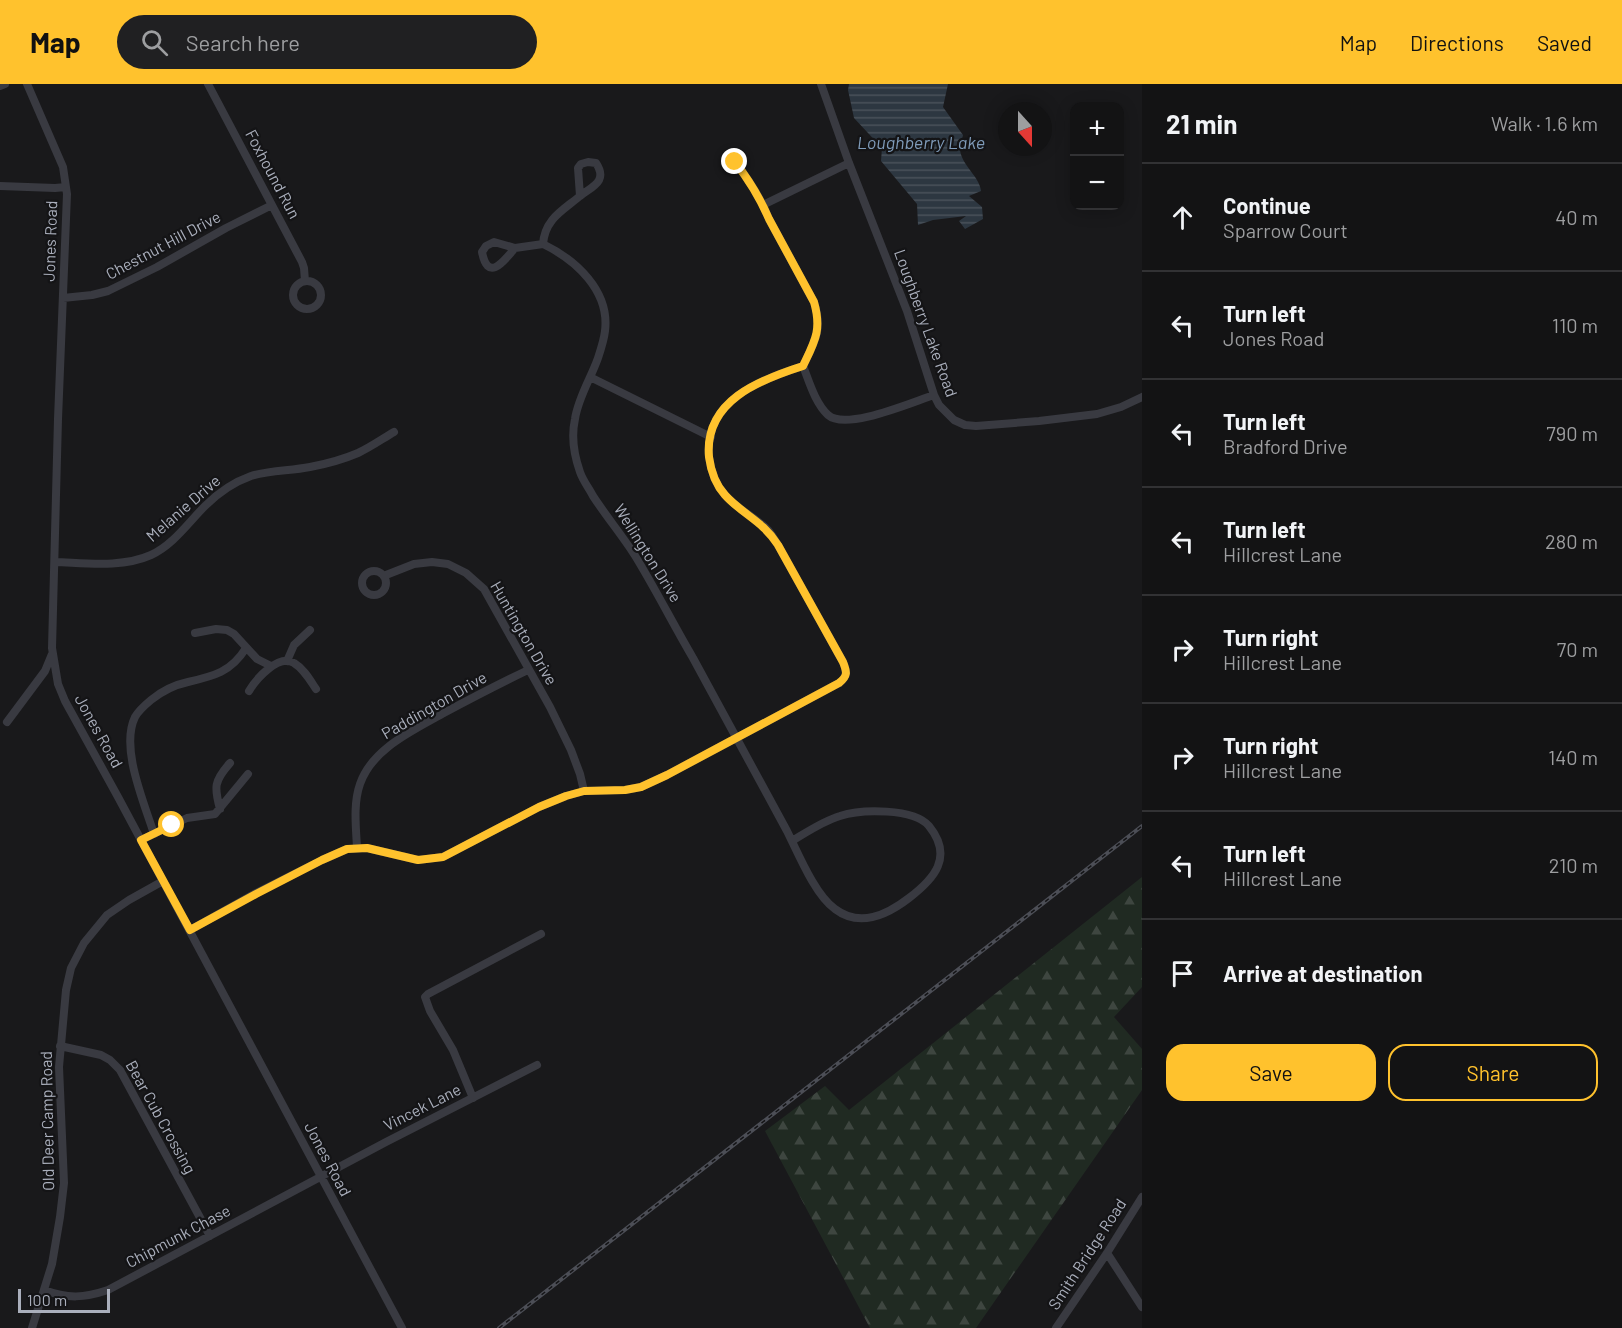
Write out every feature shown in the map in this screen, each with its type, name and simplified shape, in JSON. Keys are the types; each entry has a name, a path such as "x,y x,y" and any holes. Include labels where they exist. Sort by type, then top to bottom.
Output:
{"street":[{"path":"0,86 5,84"},
{"name":"Jones Road","path":"27,84 63,167 66,187 52,653 58,684 65,701 402,1328"},
{"name":"Foxhound Run","path":"208,84 302,262 305,281"},
{"name":"Loughberry Lake Road","path":"822,84 849,163 907,311 934,395 939,405 954,420 965,425 976,426 1097,414 1142,397"},
{"path":"735,162 748,178 814,302 818,316 818,331 803,366 823,410 834,419 847,421 864,418 934,395"},
{"path":"763,205 849,163"},
{"path":"0,186 66,187"},
{"path":"515,248 543,244 544,233 549,223 580,196"},
{"name":"Chestnut Hill Drive","path":"63,298 108,291 272,205"},
{"name":"Wellington Drive","path":"543,244 559,252 580,268 592,284 604,311 605,334 575,417 573,434 575,456 582,478 652,585 792,841"},
{"path":"190,930 337,853 367,848 418,860 443,857 539,807 566,796 584,791 625,790 641,787 737,738 846,678 843,662 771,534 730,500 716,483 710,466 711,429 726,406 772,376 803,366"},
{"path":"590,377 711,437"},
{"name":"Melanie Drive","path":"55,562 129,562 150,555 176,537 204,507 227,488 261,474 308,468 336,461 358,453 394,432"},
{"name":"Huntington Drive","path":"386,575 423,562 448,564 466,573 484,589 571,750 584,791"},
{"path":"195,633 223,629 234,634 261,663 271,666"},
{"path":"287,661 294,645 310,630"},
{"path":"154,834 129,745 134,719 155,697 176,685 215,676 227,670 246,648"},
{"path":"7,722 45,671 52,653"},
{"path":"249,692 271,666 287,661 293,662 316,689"},
{"name":"Paddington Drive","path":"357,848 356,799 363,777 377,757 415,730 528,670"},
{"path":"220,809 215,790 216,782 230,763"},
{"path":"141,840 187,818 212,815 220,809 248,774"},
{"path":"876,812 908,813 923,821 934,834 940,853 939,862 932,879 895,909 885,915 875,917 852,917 835,910 828,902 815,884 792,841 842,815 876,812"},
{"name":"Old Deer Camp Road","path":"32,1328 54,1252 64,1183 59,1067 66,990 74,960 84,943 107,915 163,881"},
{"path":"473,1098 453,1050 430,1011 425,997 460,976 542,934"},
{"name":"Bear Cub Crossing","path":"60,1046 101,1055 120,1070 210,1236"},
{"name":"Vincek Lane","path":"321,1178 537,1065"},
{"name":"Chipmunk Chase","path":"44,1290 75,1298 108,1290 321,1178"},
{"name":"Smith Bridge Road","path":"1056,1328 1142,1197"},
{"path":"1107,1253 1142,1307"}],"green space":[{"path":"1142,877 1142,987 1114,1017 1142,1049 1142,1090 976,1328 870,1328 765,1131 825,1086 849,1110"}],"water":[{"name":"Loughberry Lake","path":"849,84 948,84 943,107 963,135 961,156 978,181 981,191 969,196 982,207 983,219 965,229 959,221 966,216 933,220 918,225 917,204 881,161 882,148 854,118 848,90"}],"railway":[{"path":"499,1328 1142,826"}],"route":[{"path":"172,825 141,840 190,930 347,849 367,848 418,860 443,857 539,807 566,796 584,791 625,790 641,787 737,738 846,678 843,662 771,534 724,494 716,483 710,466 711,429 726,406 748,389 772,376 803,366 818,331 818,316 814,302 748,178 735,162"}]}
